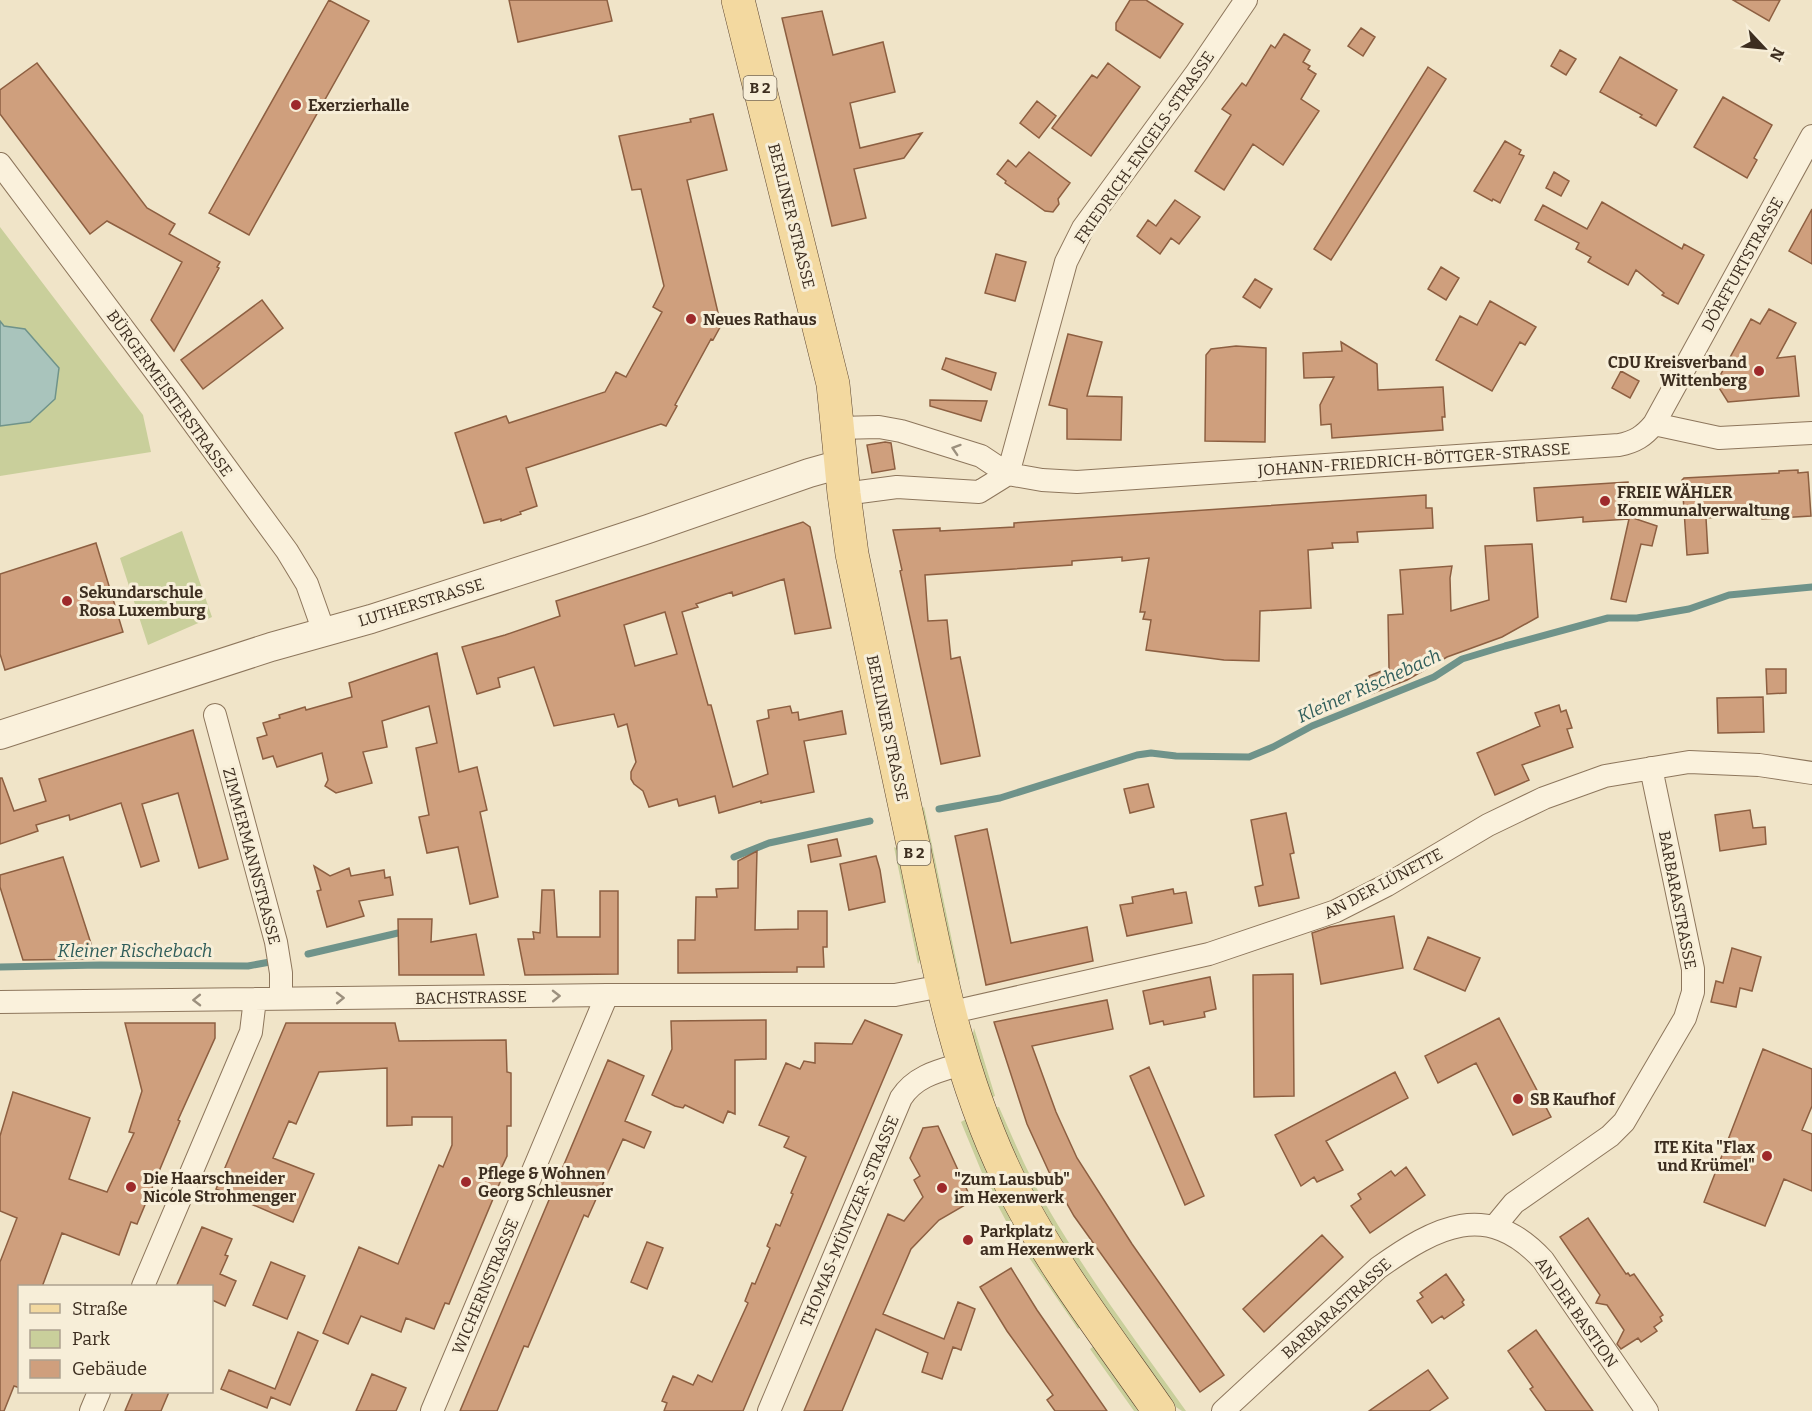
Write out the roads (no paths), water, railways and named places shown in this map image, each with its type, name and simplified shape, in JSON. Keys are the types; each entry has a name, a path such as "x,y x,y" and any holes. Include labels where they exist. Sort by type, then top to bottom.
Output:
{"main road":[{"name":"BERLINER STRASSE","path":"738,0 823,340 835,397 842,479 852,554 945,1000 962,1064 991,1140 1028,1216 1159,1411"}],"street":[{"name":"FRIEDRICH-ENGELS-STRASSE","path":"1008,474 1066,262 1079,236 1246,0"},
{"name":"DÖRFFURTSTRASSE","path":"1654,424 1812,136"},
{"name":"BÜRGERMEISTERSTRASSE","path":"0,164 287,551 307,584 324,632"},
{"name":"JOHANN-FRIEDRICH-BÖTTGER-STRASSE","path":"837,428 879,427 901,431 981,456 1008,474 1042,480 1099,481 1619,445 1634,442 1646,434 1654,424"},
{"path":"1654,424 1719,438 1812,433"},
{"name":"LUTHERSTRASSE","path":"0,735 261,650 371,619 648,530 809,473 842,479"},
{"path":"842,479 897,487 979,492 1008,474"},
{"name":"ZIMMERMANNSTRASSE","path":"215,715 276,942 281,973 281,998"},
{"name":"AN DER LÜNETTE","path":"945,1000 1209,954 1280,931 1336,911 1388,885 1488,825 1544,798 1605,776 1689,762 1748,764 1812,773"},
{"name":"BARBARASTRASSE","path":"1222,1411 1378,1268 1405,1248 1432,1234 1455,1227 1474,1224 1495,1226 1514,1203 1610,1136 1624,1122 1685,1018 1693,993 1693,969 1651,768"},
{"name":"BACHSTRASSE","path":"0,1002 607,995 895,995 945,1000"},
{"name":"WICHERNSTRASSE","path":"432,1411 607,995"},
{"path":"144,1285 251,1032 255,999"},
{"name":"THOMAS-MÜNTZER-STRASSE","path":"769,1411 901,1098 911,1085 925,1076 962,1064"},
{"name":"AN DER BASTION","path":"1495,1226 1528,1244 1543,1260 1647,1411"},
{"path":"91,1411 99,1393"}],"water":[{"path":"0,321 4,326 25,329 59,368 55,399 30,422 0,426"}],"waterway":[{"name":"Kleiner Rischebach","path":"939,809 1000,798 1137,755 1151,753 1176,756 1249,757 1312,726 1434,677 1462,659 1505,646 1608,618 1637,618 1689,609 1729,595 1812,587"},
{"name":"Kleiner Rischebach","path":"734,857 769,843 870,821"},
{"name":"Kleiner Rischebach","path":"308,954 398,933"},
{"name":"Kleiner Rischebach","path":"0,967 248,966 270,962"}],"place":[{"name":"Exerzierhalle","path":"296,105"},
{"name":"Neues Rathaus","path":"691,319"},
{"name":"CDU Kreisverband Wittenberg","path":"1759,371"},
{"name":"FREIE WÄHLER Kommunalverwaltung","path":"1605,501"},
{"name":"Sekundarschule Rosa Luxemburg","path":"67,601"},
{"name":"SB Kaufhof","path":"1518,1099"},
{"name":"ITE Kita \"Flax und Krümel\"","path":"1767,1156"},
{"name":"Pflege & Wohnen Georg Schleusner","path":"466,1182"},
{"name":"Die Haarschneider Nicole Strohmenger","path":"131,1187"},
{"name":"\"Zum Lausbub\" im Hexenwerk","path":"942,1188"},
{"name":"Parkplatz am Hexenwerk","path":"968,1240"}]}
